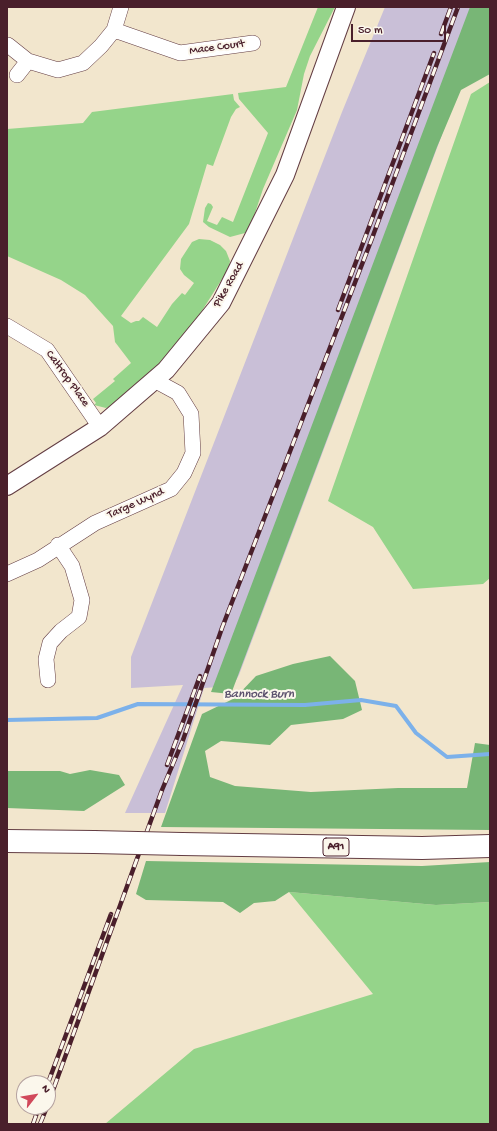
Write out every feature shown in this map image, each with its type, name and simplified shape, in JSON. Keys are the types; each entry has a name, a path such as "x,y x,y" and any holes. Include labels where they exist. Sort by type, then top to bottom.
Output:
{"main road":[{"name":"A91","path":"7,841 422,848 490,846"}],"street":[{"path":"8,45 28,61 58,70 83,63 101,46 114,30 121,7"},
{"name":"Pike Road","path":"7,486 100,427 166,370 221,303 285,175 346,7"},
{"name":"Mace Court","path":"114,30 180,53 253,43"},
{"path":"17,75 28,61"},
{"name":"Caltrop Place","path":"7,326 47,350 100,427"},
{"name":"Targe Wynd","path":"7,574 38,560 58,545 95,523 171,489 184,472 193,453 191,414 178,393 154,380"},
{"path":"48,680 46,659 50,644 61,631 79,616 82,600 72,566 58,545"}],"shaded area":[{"path":"385,7 490,7 239,675 233,686 204,688 165,813 125,813 183,685 131,688 131,657 342,112"}],"green space":[{"path":"318,7 335,7 310,56 304,74 297,110 263,189 250,228 245,233 230,237 209,227 203,222 205,208 208,203 213,207 207,221 217,225 222,217 233,222 268,133 239,99 238,93 286,87"},
{"path":"470,7 490,7 490,74 461,90 437,147 231,694 211,692"},
{"path":"490,82 490,578 483,584 413,589 373,527 328,501 471,94"},
{"path":"233,94 234,100 240,107 236,109 231,117 213,166 207,164 189,224 121,316 131,323 139,321 143,317 157,327 172,304 182,293 185,295 194,283 184,275 180,269 181,259 192,242 199,239 210,240 220,245 226,251 230,261 229,268 186,336 173,351 115,405 106,408 94,405 96,403 93,399 115,381 113,379 131,363 115,342 113,326 85,295 61,280 7,256 7,129 83,123 92,112"},
{"path":"330,656 355,681 362,710 343,719 291,725 270,745 221,741 205,751 210,777 235,786 311,792 398,788 467,788 475,743 490,745 490,830 161,827 202,714 235,698 256,676 293,664"},
{"path":"90,770 119,775 125,785 84,811 7,808 7,771 60,771 70,774"},
{"path":"146,861 422,866 490,862 490,902 436,905 289,892 275,901 254,903 240,913 223,902 146,900 136,894"},
{"path":"289,892 436,905 490,902 490,1124 105,1124 194,1049 373,994"}],"waterway":[{"name":"Bannock Burn","path":"7,720 97,718 138,704 305,705 361,700 396,706 416,733 447,757 490,754"}],"railway":[{"path":"441,34 451,7"},
{"path":"56,1082 162,790 183,740 222,628 371,241 458,7"},
{"path":"338,310 434,53"},
{"path":"167,765 200,676"},
{"path":"51,1075 111,914"},
{"path":"33,1124 36,1115"},
{"path":"40,1124 44,1115"}]}
